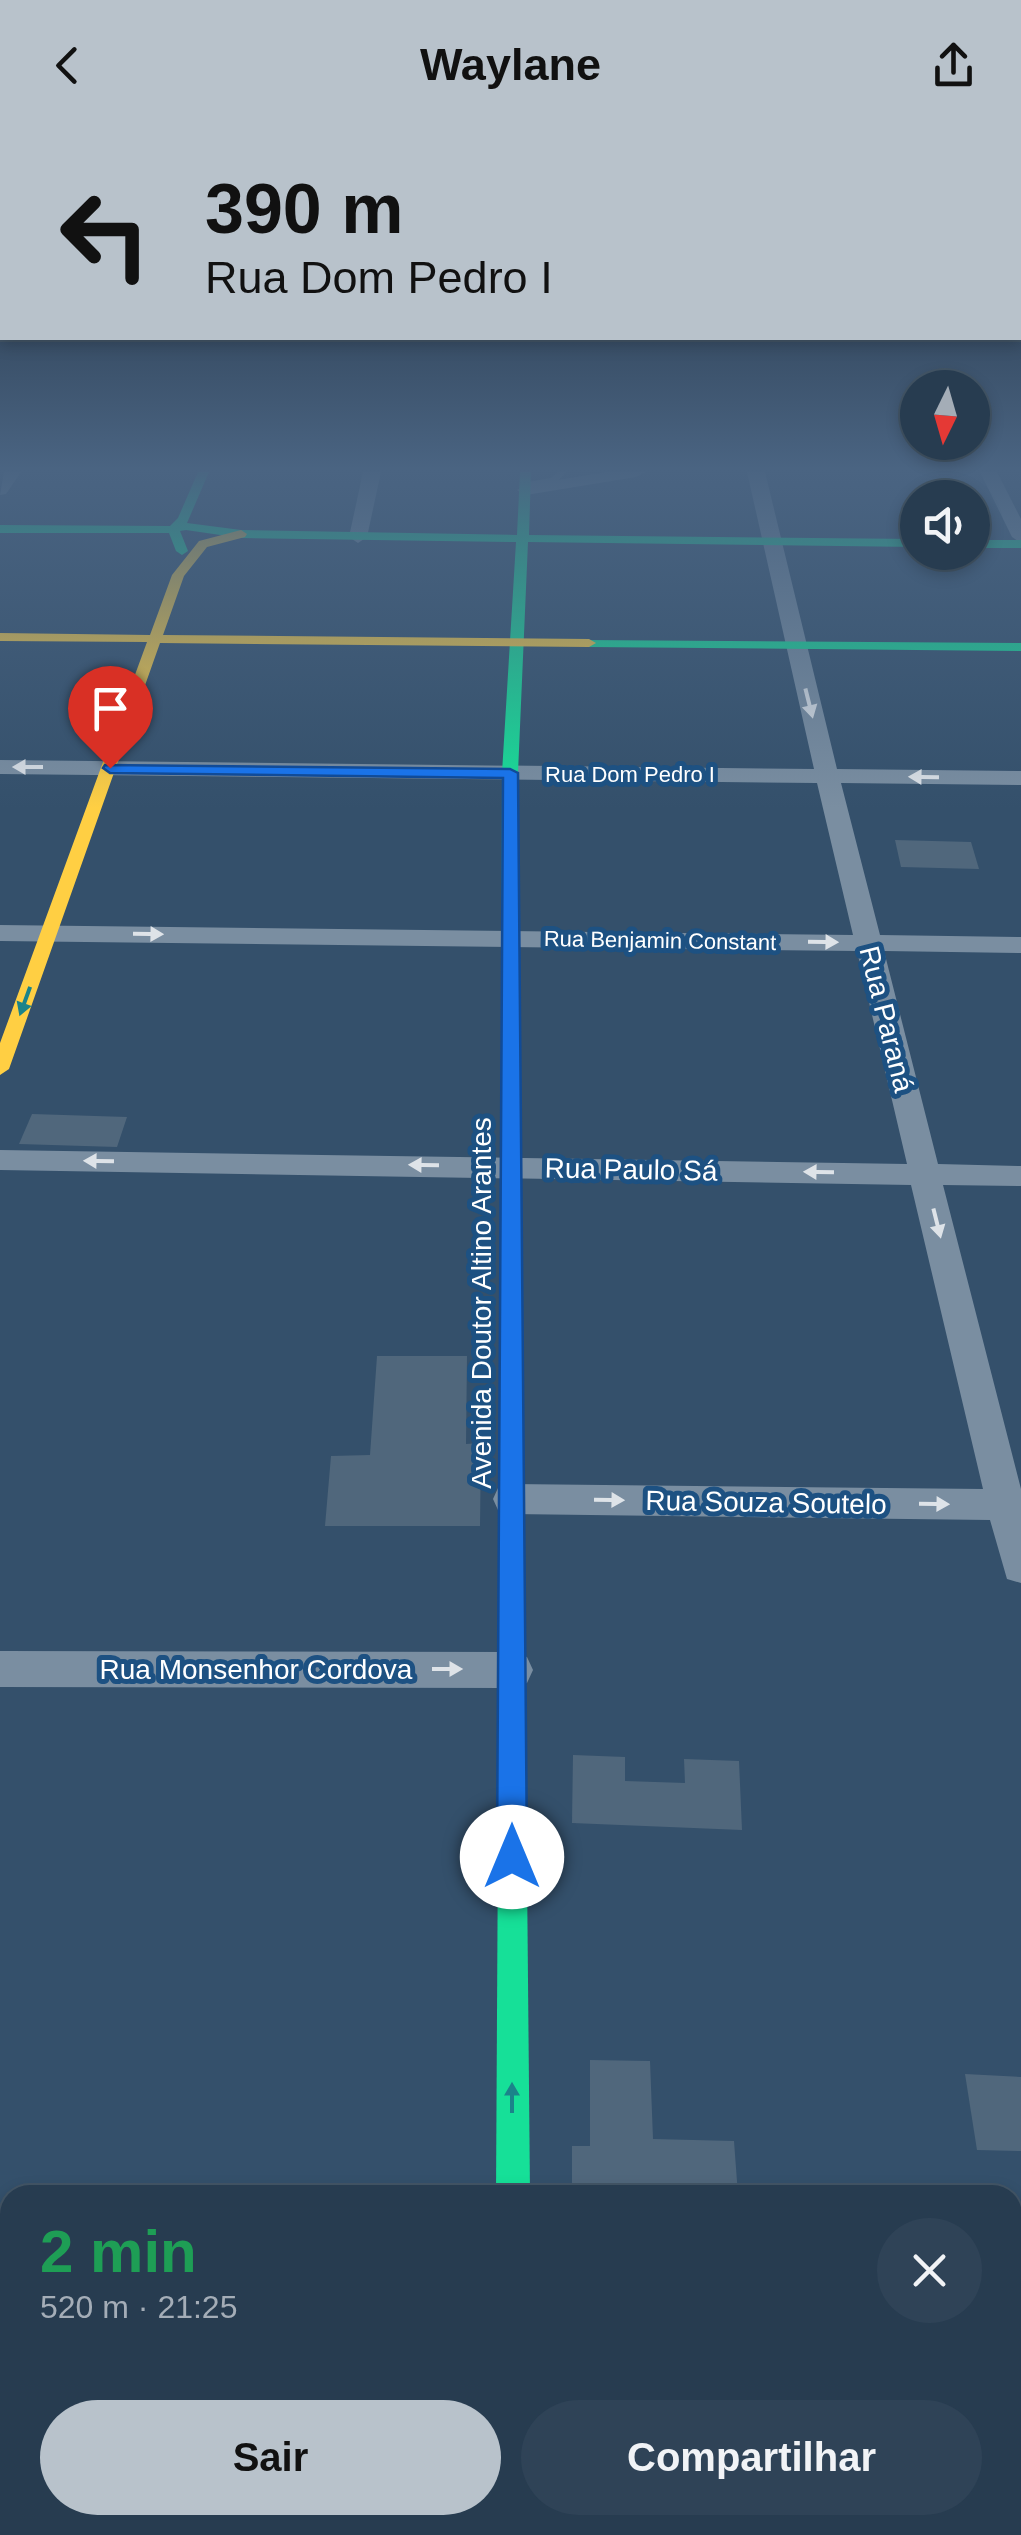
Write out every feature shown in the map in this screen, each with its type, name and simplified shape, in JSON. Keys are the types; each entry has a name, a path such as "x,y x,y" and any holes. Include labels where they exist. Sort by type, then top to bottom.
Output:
{"street":[{"path":"0,1068 177,584"},
{"name":"Avenida Doutor Altino Arantes","path":"512,2185 510,773 520,584"},
{"name":"Rua Paraná","path":"781,584 925,1174 1014,1505 1021,1566"},
{"path":"0,637 1021,647"},
{"name":"Rua Dom Pedro I","path":"0,767 1021,778"},
{"name":"Rua Benjamin Constant","path":"0,933 1021,944"},
{"name":"Rua Paulo Sá","path":"0,1160 1021,1176"},
{"name":"Rua Souza Soutelo","path":"512,1499 1014,1505"},
{"name":"Rua Monsenhor Cordova","path":"0,1668 512,1670"}],"building":[{"path":"895,840 971,842 979,869 901,867"},
{"path":"32,1114 127,1117 117,1147 19,1144"},
{"path":"377,1356 467,1356 466,1444 481,1443 480,1526 325,1526 331,1456 370,1455"},
{"path":"573,1755 625,1757 625,1781 685,1783 684,1759 739,1761 742,1830 572,1823"},
{"path":"590,2060 650,2061 653,2139 734,2141 737,2185 572,2185 572,2146 590,2146"},
{"path":"965,2074 1021,2077 1021,2151 977,2150"}],"traffic: fast":[{"path":"511,1162 510,773 520,584"},
{"path":"589,643 1021,647"},
{"path":"512,1657 513,2185"}],"traffic: slow":[{"path":"0,1069 175,584"},
{"path":"0,637 589,643"},
{"path":"511,1162 512,1657"}],"route":[{"path":"110,768 510,773 512,1857"}]}
